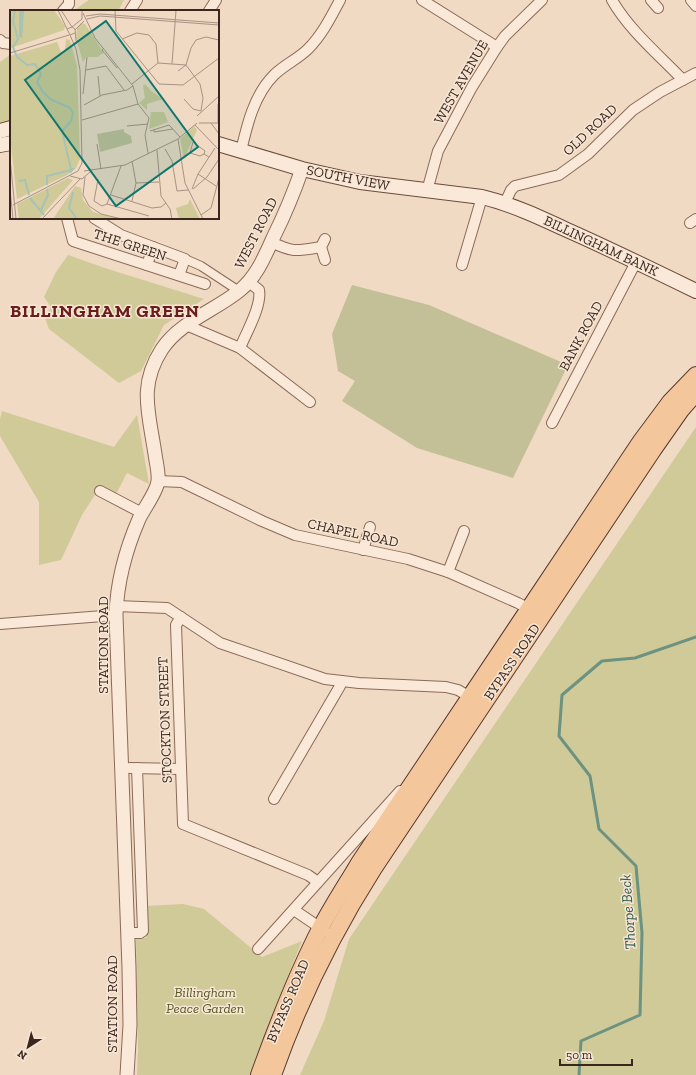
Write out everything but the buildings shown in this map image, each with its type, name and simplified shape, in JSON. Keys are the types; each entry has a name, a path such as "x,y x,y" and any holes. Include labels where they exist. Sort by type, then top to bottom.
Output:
{"main road":[{"path":"0,131 10,128"},
{"path":"0,145 10,143"},
{"name":"SOUTH VIEW","path":"219,144 302,169 360,182 482,197"},
{"name":"BILLINGHAM BANK","path":"482,197 505,203 536,216 696,290"},
{"name":"BYPASS ROAD","path":"259,1075 272,1036 291,991 327,932 374,868 535,613 641,441 670,402 696,375"},
{"name":"BYPASS ROAD","path":"273,1075 327,932 359,863 470,697 535,613 681,410 696,393"}],"street":[{"path":"64,10 69,4 69,0"},
{"path":"131,10 137,0"},
{"path":"210,10 216,0"},
{"path":"241,151 248,124 257,99 273,76 308,49 324,30 340,0"},
{"path":"422,0 497,47"},
{"name":"WEST AVENUE","path":"427,191 438,151 472,88 505,36 542,0"},
{"path":"612,0 623,17 683,80"},
{"path":"691,0 696,6"},
{"path":"0,40 10,44"},
{"name":"OLD ROAD","path":"505,203 511,190 515,186 559,175 588,154 632,110 660,92 696,73"},
{"name":"WEST ROAD","path":"158,481 147,403 146,389 150,371 155,361 171,339 186,325 218,306 244,286 259,267 293,196 302,169"},
{"path":"462,265 482,197"},
{"name":"THE GREEN","path":"67,219 74,241 205,284"},
{"name":"THE GREEN","path":"96,219 121,235 185,259 244,286"},
{"path":"271,242 287,250 296,251 323,243 325,260"},
{"path":"147,265 153,247"},
{"name":"THE GREEN","path":"178,275 185,259"},
{"name":"BANK ROAD","path":"552,423 564,397 636,262"},
{"path":"240,348 258,305 259,299 259,290 244,286"},
{"path":"186,325 240,348 310,402"},
{"name":"STATION ROAD","path":"127,1075 130,1025 116,610 126,552 142,513 158,481"},
{"name":"CHAPEL ROAD","path":"158,481 182,482 262,521 295,535 408,559 448,572 535,613"},
{"path":"100,491 142,513"},
{"path":"363,550 370,527"},
{"path":"448,572 464,531"},
{"path":"0,624 116,610 167,608 220,643 325,679 446,687 458,690 470,697"},
{"name":"STOCKTON STREET","path":"181,617 176,625 183,824 308,875 318,882"},
{"path":"274,799 340,686 341,681"},
{"name":"BYPASS ROAD","path":"258,949 426,762"},
{"path":"122,768 181,769"},
{"path":"127,933 140,933 143,930 137,768"},
{"path":"294,910 327,932"}],"green space":[{"path":"89,0 124,0 119,10 74,10"},
{"path":"10,55 10,124 0,126 0,62"},
{"name":"BILLINGHAM GREEN","path":"68,255 204,299 164,325 141,371 119,383 49,329 45,318 51,307 44,297 56,272"},
{"path":"2,411 114,447 137,415 149,484 127,473 115,496 96,493 82,515 61,560 39,565 39,502 0,436 0,419"},
{"path":"696,427 696,1075 300,1075 324,1021 349,939"},
{"name":"Billingham Peace Garden","path":"183,904 204,909 262,957 302,941 268,1026 251,1075 137,1075 136,938 146,938 146,906"}],"shaded area":[{"path":"352,285 429,305 568,365 513,478 417,448 342,401 355,381 338,371 332,334"}],"waterway":[{"name":"Thorpe Beck","path":"579,1075 581,1041 640,1015 642,933 636,866 599,829 590,776 559,736 562,695 602,661 635,658 696,637"}],"district":[{"name":"BILLINGHAM GREEN","path":"105,311"}]}
